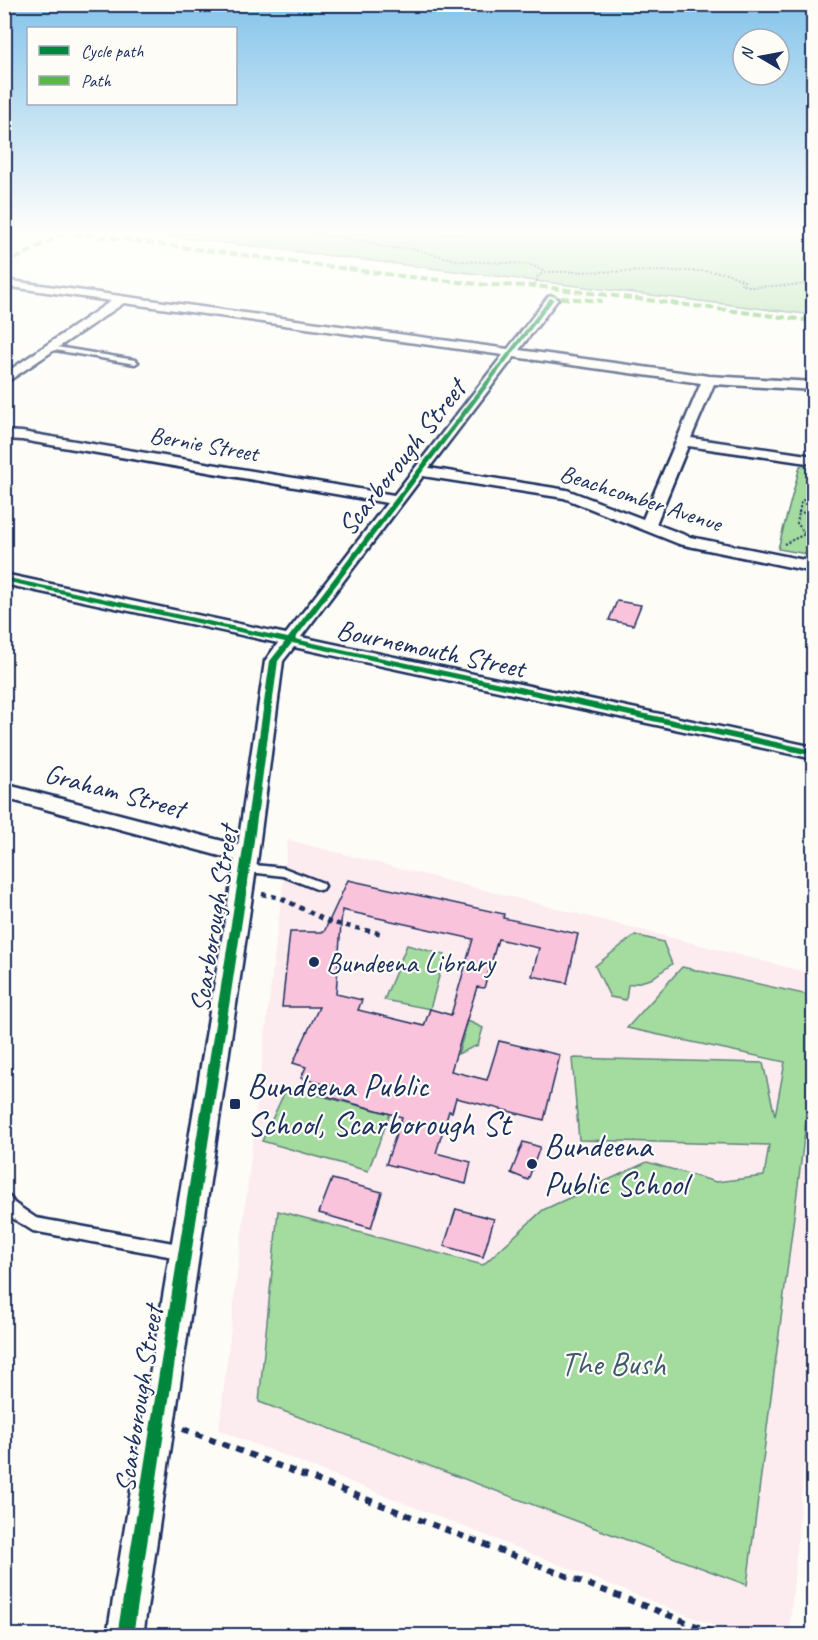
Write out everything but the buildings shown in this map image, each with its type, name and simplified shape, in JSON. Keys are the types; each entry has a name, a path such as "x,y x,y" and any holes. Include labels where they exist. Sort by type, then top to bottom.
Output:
{"street":[{"path":"4,380 107,310"},
{"path":"198,310 709,380 813,386"},
{"name":"Scarborough Street","path":"125,1635 246,862 273,661 544,310"},
{"path":"647,527 686,441 709,380"},
{"name":"Bernie Street","path":"4,435 22,436 395,500"},
{"path":"686,441 813,460"},
{"name":"Beachcomber Avenue","path":"418,471 567,494 685,541 813,567"},
{"name":"Bournemouth Street","path":"4,579 813,753"},
{"name":"Graham Street","path":"4,790 246,862"}],"lane":[{"path":"51,348 135,362"},
{"path":"246,862 284,872 319,886"},
{"path":"4,1201 9,1208 33,1224 184,1252"}],"path":[{"path":"813,488 804,495 797,523 806,534 813,537"},
{"path":"798,512 813,514"},
{"path":"259,894 281,898 329,922 383,934"},
{"path":"157,1419 723,1635"}],"shaded area":[{"name":"Bundeena Public School","path":"288,840 813,974 814,1354 789,1635 738,1635 219,1430"}],"green space":[{"path":"768,310 813,310 813,315"},
{"path":"800,466 813,468 813,555 778,549"},
{"path":"635,935 663,942 672,964 651,979 628,985 626,1000 610,997 595,966"},
{"path":"407,945 445,955 430,1009 384,1000"},
{"name":"The Bush","path":"682,967 813,996 813,1067 747,1585 259,1402 278,1211 483,1265 543,1210 647,1162 716,1182 764,1176 769,1145 579,1140 572,1058 763,1063 775,1116 785,1062 627,1028"},
{"path":"468,1021 483,1028 478,1045 458,1054"},
{"path":"287,1087 390,1114 368,1171 262,1141"}],"marked path":[{"path":"723,310 814,321"}],"cycle path":[{"path":"125,1636 247,855 274,661 544,310"},
{"path":"4,579 814,753"}],"place":[{"name":"Bundeena Library","path":"314,962"},
{"name":"Bundeena Public School, Scarborough St","path":"235,1104"},
{"name":"Bundeena Public School","path":"532,1164"}]}
